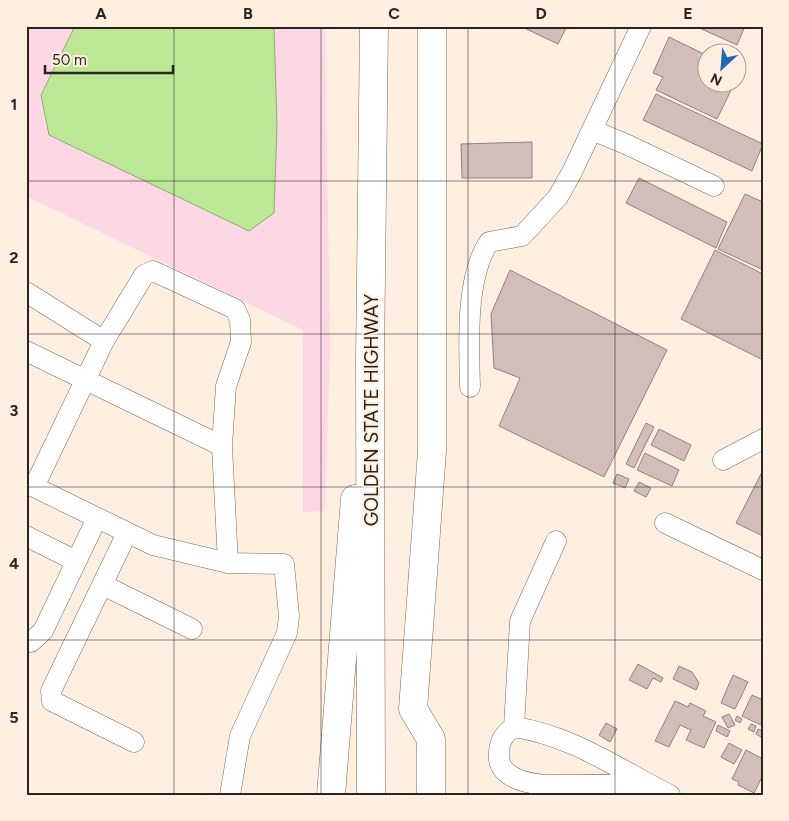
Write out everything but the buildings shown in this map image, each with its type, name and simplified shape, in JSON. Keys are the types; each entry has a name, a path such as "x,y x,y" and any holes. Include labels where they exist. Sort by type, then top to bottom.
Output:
{"highway":[{"name":"GOLDEN STATE HIGHWAY","path":"371,795 370,359 374,26"},
{"path":"413,26 413,795"},
{"path":"431,795 431,739 413,709 432,451 432,26"},
{"path":"331,795 351,536 370,359"}],"street":[{"path":"470,387 469,318 481,254 490,242 522,236 558,197 572,172 641,26"},
{"path":"592,130 714,186"},
{"path":"228,563 222,446 226,386 241,342 240,320 235,309 153,271 144,275 104,341 30,485 153,545 228,563 284,564 289,616 287,633 240,736 230,795"},
{"path":"26,292 104,341"},
{"path":"26,351 222,446"},
{"path":"723,460 763,439"},
{"path":"28,645 43,631 97,518"},
{"path":"665,523 763,570"},
{"path":"127,533 51,691 52,701 134,742"},
{"path":"26,536 76,561"},
{"path":"514,727 520,621 556,541"},
{"path":"103,585 192,629"},
{"path":"648,784 544,785 530,783 513,777 502,769 498,759 501,740 514,727 531,729 558,737 670,795"}],"shaded area":[{"path":"26,26 325,26 330,343 324,511 303,512 303,330 26,196"},
{"path":"75,26 274,26 277,125 274,213 249,231 49,135 41,95"}]}
